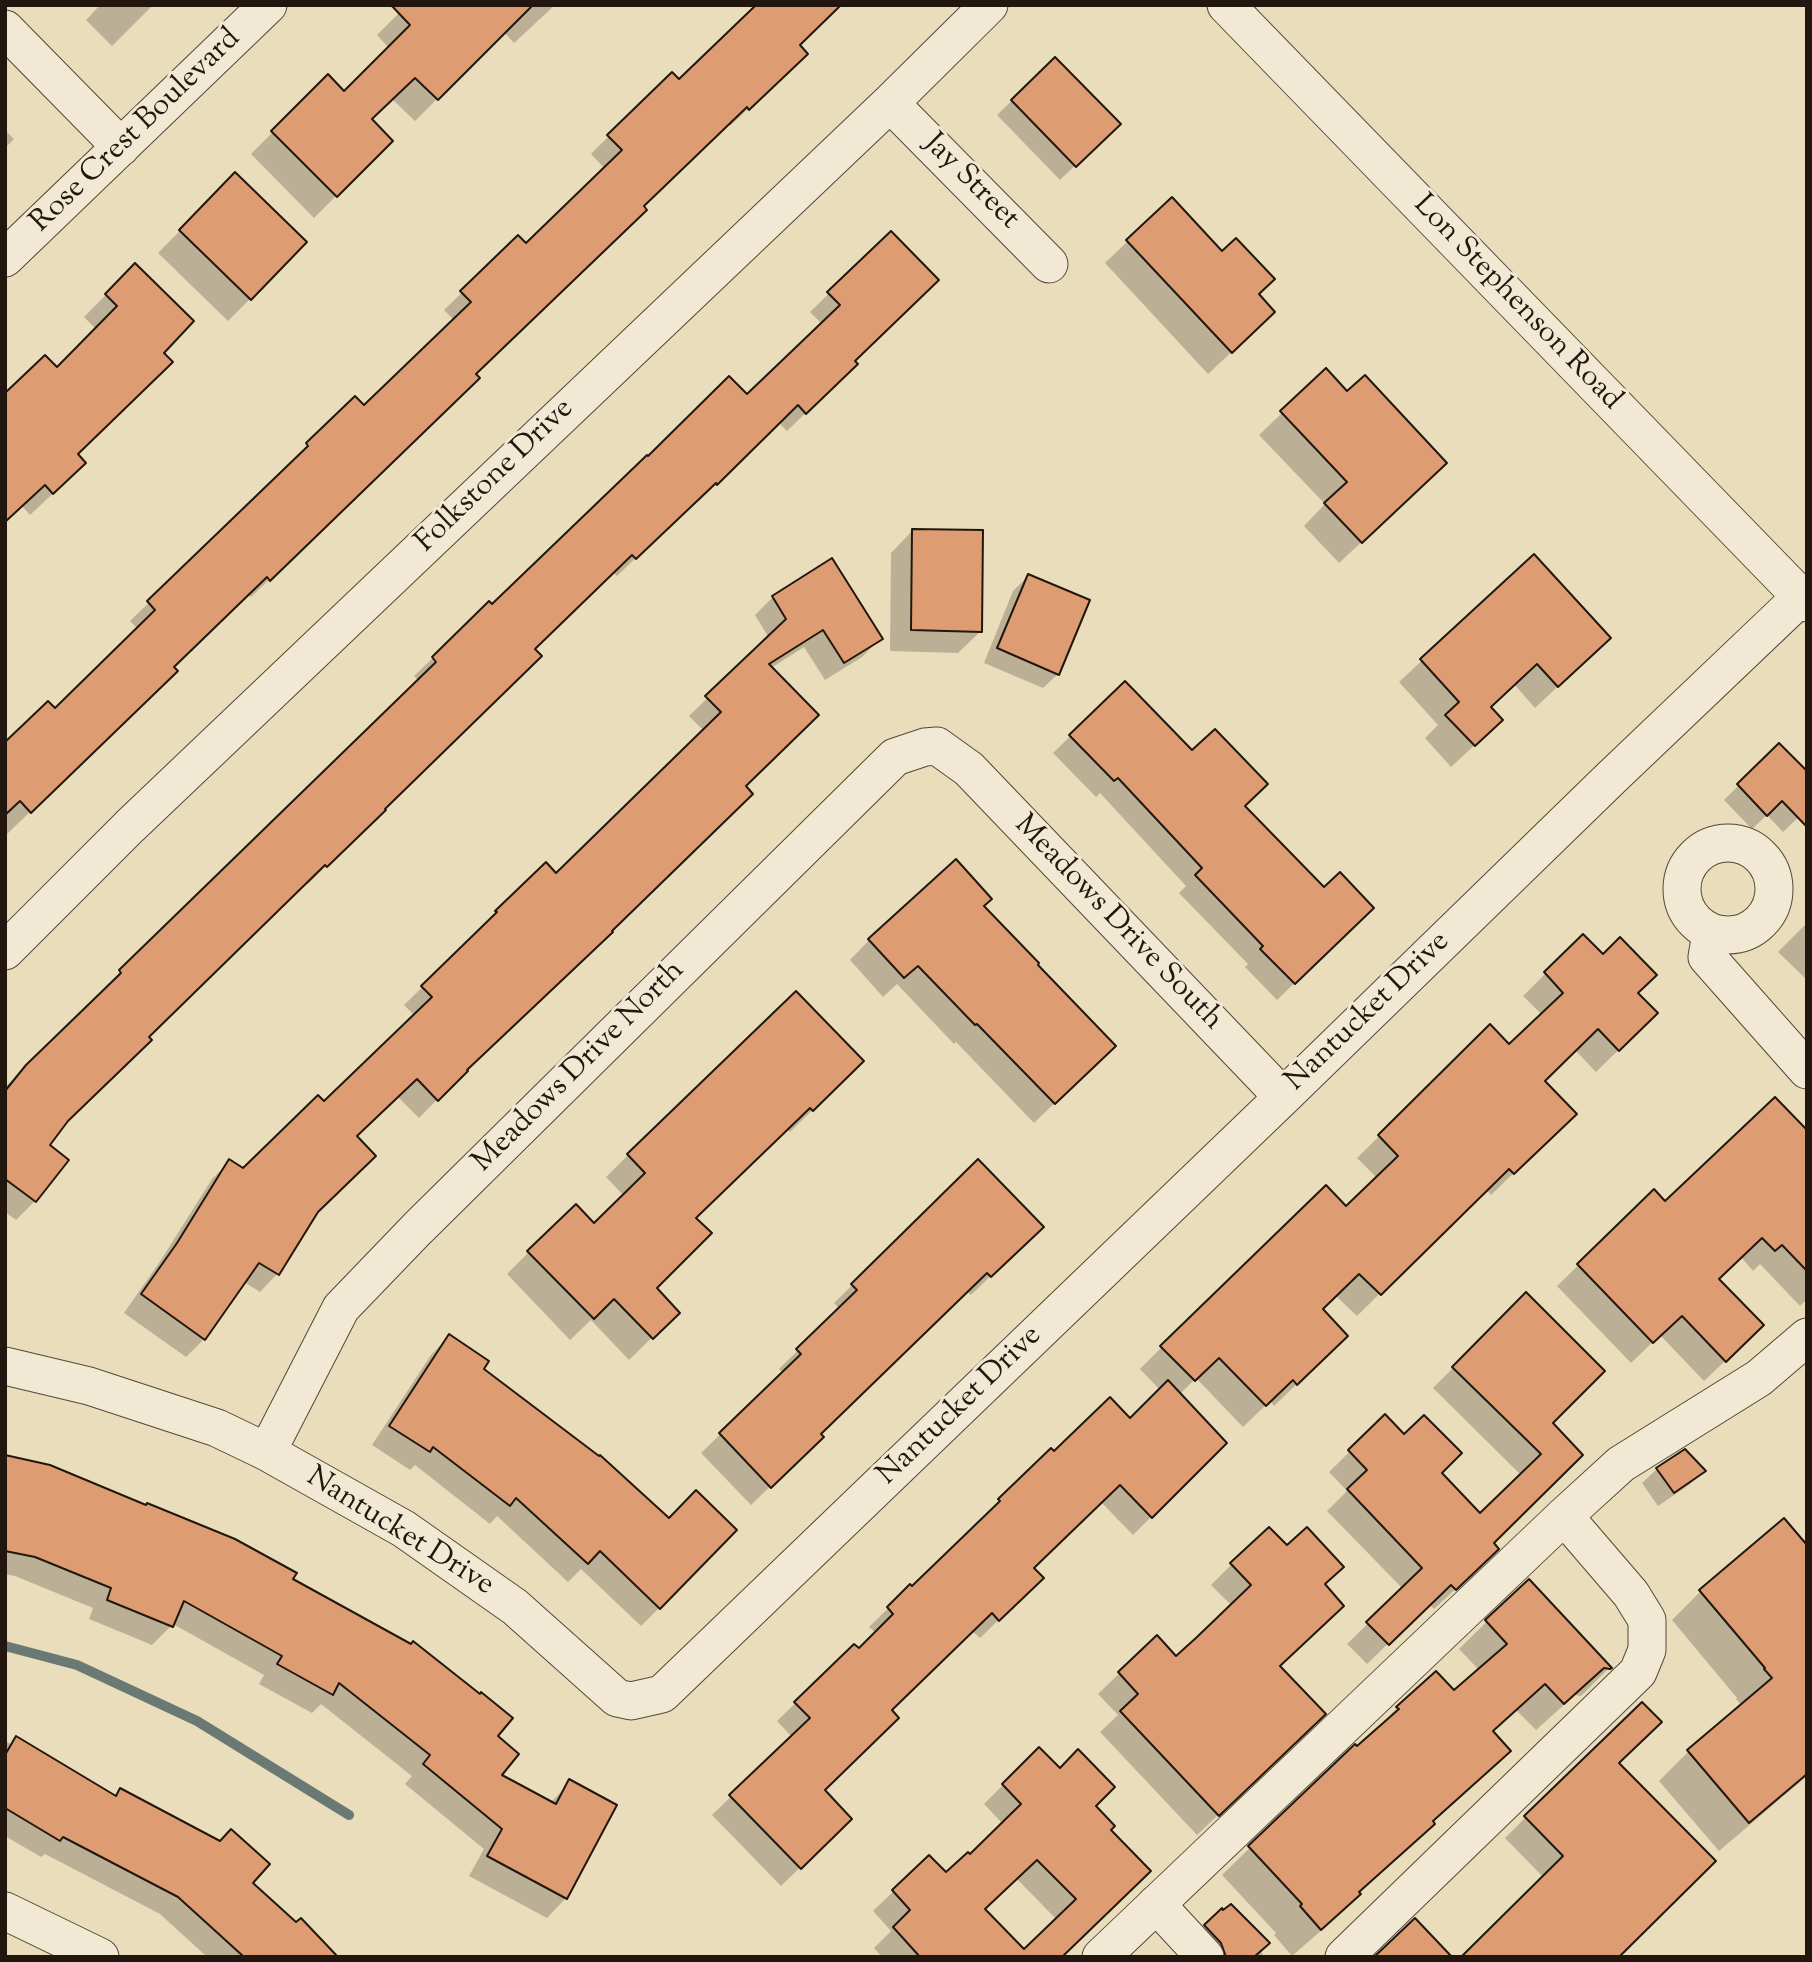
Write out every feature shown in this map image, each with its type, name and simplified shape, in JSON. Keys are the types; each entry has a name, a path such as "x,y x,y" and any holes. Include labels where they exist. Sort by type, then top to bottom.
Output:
{"street":[{"name":"Rose Crest Boulevard","path":"5,258 268,5"},
{"name":"Folkstone Drive","path":"5,951 130,826 890,103 989,5"},
{"name":"Lon Stephenson Road","path":"1226,5 1804,600"},
{"path":"5,29 121,147"},
{"name":"Jay Street","path":"890,103 1049,264"},
{"name":"Nantucket Drive","path":"5,1366 89,1386 217,1428 267,1452 404,1529 515,1607 617,1698 631,1702 662,1694 1611,778 1804,600"},
{"name":"Meadows Drive North","path":"267,1452 341,1308 417,1229 895,757 937,746 949,753"},
{"name":"Meadows Drive South","path":"949,753 969,769 1283,1097"},
{"path":"1711,933 1707,957 1807,1070"},
{"path":"1101,1957 1621,1464 1759,1377 1807,1337"},
{"path":"1344,1957 1638,1672 1647,1650 1647,1620 1631,1594 1564,1516"},
{"path":"1156,1904 1205,1957"},
{"path":"5,1911 100,1957"}],"building":[{"path":"391,5 533,5 438,100 415,78 372,119 393,141 337,197 271,131 328,74 344,91 410,25"},
{"path":"756,5 841,5 800,45 808,54 749,110 747,107 644,206 647,210 476,374 480,378 270,581 267,577 174,667 178,671 31,813 20,801 5,815 5,742 48,701 55,708 155,610 147,601 308,446 306,443 355,396 364,405 471,302 460,291 518,235 526,243 622,150 607,135 672,72 679,79"},
{"path":"1055,57 1121,124 1076,167 1011,100"},
{"path":"235,172 307,242 251,300 179,230"},
{"path":"1172,197 1222,251 1236,238 1275,279 1259,294 1275,312 1232,353 1126,240"},
{"path":"891,231 939,280 855,361 858,364 806,414 798,405 717,485 716,483 636,559 632,555 535,649 542,656 149,1037 152,1040 68,1121 50,1145 69,1160 36,1202 5,1179 5,1091 26,1065 121,973 119,970 436,662 432,657 489,601 492,604 729,376 747,394 840,305 827,292"},
{"path":"135,263 194,321 164,353 173,362 78,454 86,463 53,494 45,485 5,522 5,393 45,355 57,367 117,306 105,294"},
{"path":"1326,368 1347,391 1365,375 1447,463 1362,543 1324,503 1347,482 1280,411"},
{"path":"912,529 983,530 982,632 911,630"},
{"path":"1534,554 1611,638 1558,687 1537,664 1491,707 1503,720 1475,746 1445,715 1459,702 1420,659"},
{"path":"832,558 883,639 844,663 823,630 769,664 819,715 746,786 753,794 438,1101 417,1079 357,1136 376,1156 318,1212 279,1275 259,1263 205,1340 141,1294 177,1243 229,1159 243,1168 318,1095 324,1101 432,997 421,986 497,912 495,911 546,862 556,873 721,712 705,696 786,619 772,596"},
{"path":"1028,574 1090,600 1059,675 997,648"},
{"path":"1125,681 1192,750 1215,729 1268,784 1245,806 1324,887 1340,872 1374,908 1295,984 1260,949 1263,946 1195,875 1202,868 1118,778 1114,781 1069,735"},
{"path":"1779,743 1807,771 1807,827 1782,801 1767,816 1737,784"},
{"path":"956,859 992,899 984,906 1116,1046 1055,1104 918,966 904,978 868,939"},
{"path":"1583,934 1603,954 1620,937 1657,975 1638,993 1658,1013 1619,1051 1598,1029 1545,1081 1577,1114 1514,1174 1509,1169 1381,1295 1359,1274 1323,1309 1348,1336 1297,1385 1293,1380 1266,1406 1219,1358 1195,1381 1160,1346 1326,1185 1346,1206 1398,1156 1378,1135 1490,1024 1509,1044 1563,993 1544,972"},
{"path":"796,991 864,1061 813,1111 810,1108 696,1218 712,1233 657,1288 680,1313 653,1339 614,1299 594,1319 527,1251 576,1204 594,1223 645,1173 627,1154"},
{"path":"1775,1097 1807,1130 1807,1271 1782,1245 1775,1251 1762,1238 1719,1279 1764,1325 1726,1362 1682,1316 1653,1343 1577,1264 1654,1189 1665,1201"},
{"path":"978,1159 1044,1227 991,1277 987,1273 821,1434 824,1437 771,1488 719,1433 801,1354 796,1349 857,1290 851,1284"},
{"path":"1526,1292 1605,1371 1553,1423 1583,1455 1494,1543 1499,1549 1456,1590 1451,1585 1389,1645 1366,1622 1422,1568 1347,1489 1367,1470 1348,1450 1385,1414 1404,1434 1424,1415 1462,1453 1442,1473 1480,1513 1541,1454 1452,1367"},
{"path":"449,1334 489,1361 484,1369 600,1455 669,1518 696,1490 737,1530 660,1609 600,1551 588,1564 516,1498 510,1506 433,1447 430,1452 389,1426"},
{"path":"1168,1380 1227,1443 1152,1518 1120,1485 1034,1568 1044,1578 999,1621 992,1613 892,1710 899,1718 825,1790 852,1819 801,1869 729,1795 810,1718 794,1702 854,1644 859,1648 893,1614 887,1607 910,1584 912,1586 1051,1448 1054,1451 1110,1397 1130,1418"},
{"path":"1685,1449 1706,1471 1674,1493 1656,1468"},
{"path":"5,1455 50,1465 235,1539 297,1573 293,1579 411,1644 413,1641 480,1694 481,1692 513,1718 498,1736 519,1754 502,1775 556,1804 569,1779 617,1805 567,1899 487,1856 502,1829 423,1764 430,1755 339,1683 333,1695 277,1664 282,1656 184,1601 173,1627 107,1600 111,1588 35,1557 5,1551"},
{"path":"1784,1518 1807,1545 1807,1774 1749,1823 1687,1750 1772,1678 1699,1590"},
{"path":"1269,1527 1287,1545 1307,1527 1344,1567 1325,1584 1344,1606 1280,1666 1326,1714 1219,1816 1120,1711 1138,1694 1118,1672 1157,1635 1176,1656 1197,1637 1251,1585 1230,1563"},
{"path":"1529,1579 1612,1668 1604,1668 1564,1704 1545,1684 1493,1731 1511,1751 1433,1821 1435,1824 1321,1930 1300,1906 1302,1904 1248,1846 1355,1744 1357,1746 1399,1709 1396,1707 1436,1671 1454,1690 1507,1644 1485,1620"},
{"path":"1642,1702 1662,1722 1619,1763 1716,1861 1619,1957 1461,1957 1563,1856 1524,1816"},
{"path":"16,1736 116,1796 120,1788 220,1841 231,1829 270,1864 253,1883 296,1922 301,1918 338,1957 244,1957 178,1897 63,1837 60,1841 5,1808 5,1755"},
{"path":"1039,1747 1060,1768 1078,1749 1115,1787 1096,1806 1115,1826 1111,1830 1151,1871 1062,1957 920,1957 893,1927 910,1910 892,1890 929,1855 946,1872 968,1852 970,1854 1021,1804 1002,1784","holes":["1037,1860 1076,1899 1024,1949 985,1909"]},
{"path":"1231,1904 1270,1943 1254,1957 1226,1957 1221,1943 1204,1925 1222,1908 1223,1910"},
{"path":"1415,1918 1452,1957 1374,1957"}],"waterway":[{"path":"5,1646 77,1665 197,1721 349,1815"}]}
